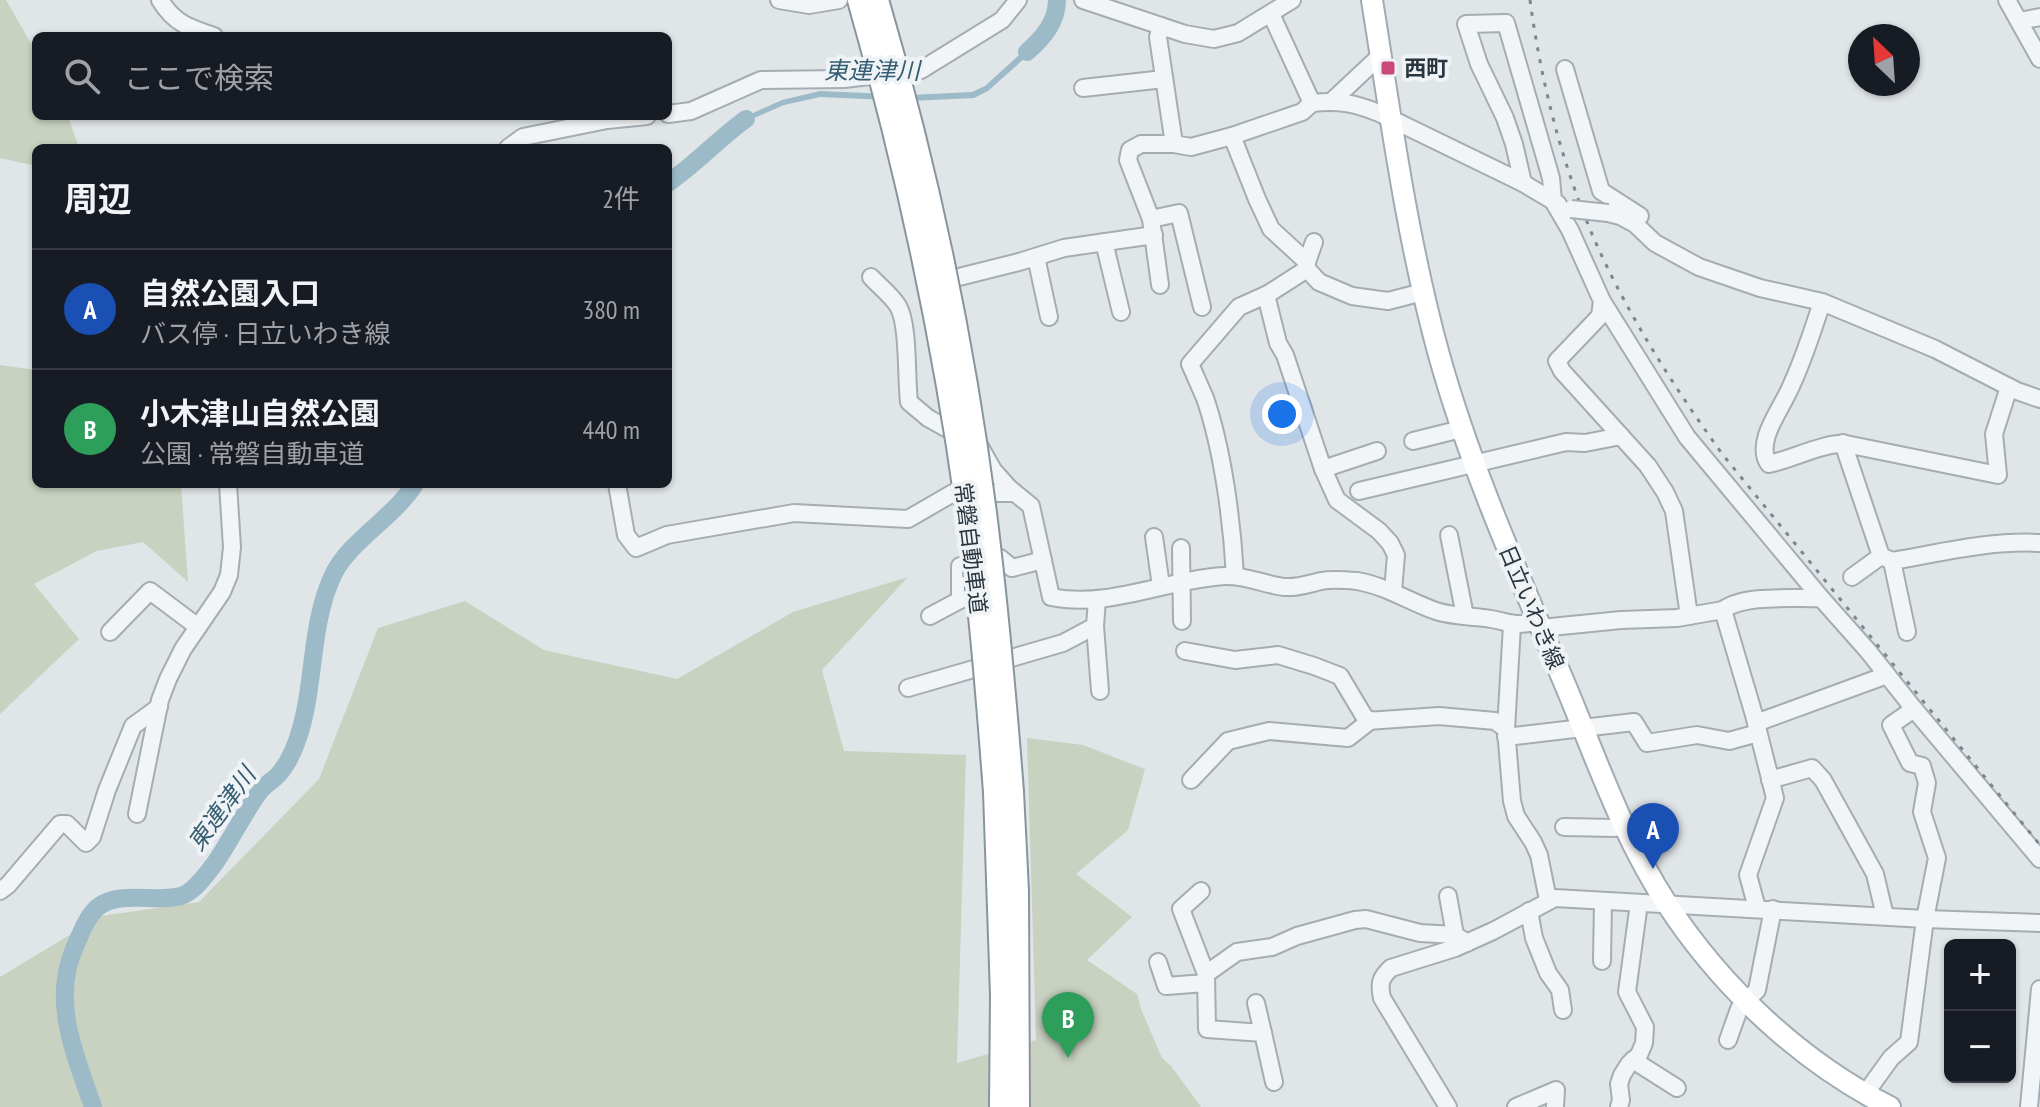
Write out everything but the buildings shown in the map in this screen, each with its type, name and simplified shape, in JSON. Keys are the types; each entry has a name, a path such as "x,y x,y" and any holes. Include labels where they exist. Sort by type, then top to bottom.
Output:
{"highway":[{"name":"常磐自動車道","path":"859,0 922,253 946,374 969,520 986,672 1017,891 1018,1107"},
{"name":"常磐自動車道","path":"877,0 916,146 963,370 986,519 1003,670 1001,1107"}],"main road":[{"name":"日立いわき線","path":"1372,0 1409,228 1423,292 1461,429 1473,465 1625,826 1667,905 1746,1001 1797,1047 1835,1075 1890,1107"}],"street":[{"path":"160,0 168,14 181,24 203,32"},
{"path":"779,0 809,5 839,0"},
{"path":"672,113 691,111 761,80 844,79 921,70 1002,20 1018,0"},
{"path":"1083,0 1185,34 1214,39 1238,33 1292,0"},
{"path":"2007,0 2040,59"},
{"path":"1271,14 1312,103"},
{"path":"2020,21 2040,17"},
{"path":"1523,183 1505,118 1479,64 1466,24 1506,23 1551,178 1553,201 1570,230 1602,301 1687,437 2040,859"},
{"path":"1161,26 1158,37 1174,144"},
{"path":"1333,100 1381,55"},
{"path":"1565,69 1601,191 1640,216 1648,236"},
{"path":"1083,88 1164,79"},
{"path":"1160,285 1152,227 1128,160 1130,150 1141,144 1191,147 1302,112 1312,103 1333,100 1391,119 1571,209 1620,216 1635,224 1655,243 1699,267 1760,288 1822,302 1935,349 2009,387 2040,399"},
{"path":"513,144 556,123 607,120"},
{"path":"1232,136 1271,229 1319,282 1352,296 1388,301 1423,292"},
{"path":"951,279 1064,248 1104,242 1152,227 1179,213 1202,307"},
{"path":"1104,242 1121,312"},
{"path":"1235,576 1232,530 1218,451 1205,399 1190,364 1239,307 1266,295 1307,266 1314,242"},
{"path":"1036,257 1049,317"},
{"path":"871,277 899,307 906,341 909,402 928,418 980,447 993,470 1031,506 1051,597 1104,599 1181,582 1227,576 1284,587 1302,587 1323,580 1356,581 1393,591 1439,612 1492,619 1512,625 1689,616 1723,610 1730,604 1759,600 1821,598"},
{"path":"1266,295 1278,343 1337,500 1379,531 1396,555 1393,591"},
{"path":"1602,301 1600,316 1557,361 1562,371 1648,466 1665,492 1674,511 1689,616"},
{"path":"1822,302 1792,384 1767,435 1764,452 1769,464 1843,443 1998,475 1994,434 2009,387"},
{"path":"1413,441 1461,429"},
{"path":"1359,491 1566,442 1585,443 1621,436"},
{"path":"1843,443 1886,559 1907,632"},
{"path":"1323,469 1377,451"},
{"path":"137,814 159,707 175,663 222,592 229,575 232,547 228,488"},
{"path":"618,488 626,535 636,548 667,535 794,513 908,519 953,493 1014,493"},
{"path":"1449,535 1465,616"},
{"path":"1154,537 1161,586"},
{"path":"1852,577 1886,559 1978,546 2040,543"},
{"path":"1181,548 1182,621"},
{"path":"930,616 960,600 960,566 1000,558 1012,568 1043,560"},
{"path":"110,632 150,591 198,627"},
{"path":"1097,599 1095,626 1100,691"},
{"path":"1723,610 1775,798 1748,875 1765,909 1757,990 1739,1009 1728,1040"},
{"path":"1512,625 1506,733 1512,801 1516,816 1539,855 1548,900"},
{"path":"908,688 1063,643 1095,626"},
{"path":"1185,651 1235,660 1278,655 1340,676 1367,721 1439,716 1495,721 1506,733"},
{"path":"1506,733 1584,729 1634,722 1647,743 1697,735 1729,741 1887,675"},
{"path":"0,891 60,824 67,824 86,843 92,837 133,726 159,707"},
{"path":"1865,1094 1891,1058 1909,1042 1925,919 1937,858 1922,812 1927,783 1922,766 1910,763 1891,725 1914,709"},
{"path":"1191,780 1228,741 1269,731 1348,738 1371,720"},
{"path":"1770,780 1812,768 1823,780 1875,874 1885,916"},
{"path":"1564,827 1625,826"},
{"path":"1201,891 1181,909 1206,978 1207,1029 1263,1033"},
{"path":"1448,896 1461,939"},
{"path":"1448,1107 1382,998 1379,986 1383,975 1391,968 1461,939 1493,931 1548,900 1562,898 2040,923"},
{"path":"1602,961 1603,901"},
{"path":"1619,1107 1622,1075 1639,1055 1644,1043 1645,1027 1627,992 1639,903"},
{"path":"1529,911 1534,938 1548,973 1560,990 1563,1010"},
{"path":"1158,962 1166,986 1206,978 1237,952 1272,947 1297,936 1366,919 1420,933 1461,939"},
{"path":"2029,1107 2040,989"},
{"path":"1256,1003 1274,1082"},
{"path":"1633,1060 1677,1088"},
{"path":"1516,1107 1556,1090 1555,1107"}],"green space":[{"path":"0,0 6,0 32,45 32,120 69,120 78,144 32,144 32,165 0,158"},
{"path":"0,365 32,369 32,488 181,488 188,582 143,542 97,551 34,584 79,639 0,714"},
{"path":"908,577 822,670 844,751 966,755 957,1063 1036,1040 1027,738 1083,745 1145,769 1128,830 1076,874 1132,917 1087,960 1137,994 1162,1058 1201,1107 0,1107 0,977 101,916 199,902 319,779 378,628 465,601 544,650 677,679 793,612"}],"water":[{"path":"1041,35 1045,40 988,91 974,98 911,101 820,97 784,105 747,121 729,134 725,130 744,117 782,100 820,91 911,95 972,92 985,86"}],"waterway":[{"name":"東連津川","path":"1027,52 1048,29 1055,15 1057,0"},
{"name":"東連津川","path":"672,180 746,119"},
{"name":"東連津川","path":"93,1107 73,1049 65,1009 68,969 84,927 94,911 106,902 127,898 171,898 186,894 212,867 254,800 282,771 294,749 304,718 320,613 334,573 351,550 412,488"}],"railway":[{"path":"1530,0 1540,62 1572,183 1608,269 1653,351 1723,455 2040,845"}],"place":[{"name":"西町","path":"1388,68"},
{"name":"自然公園入口","path":"1653,869"},
{"name":"小木津山自然公園","path":"1068,1058"}]}
